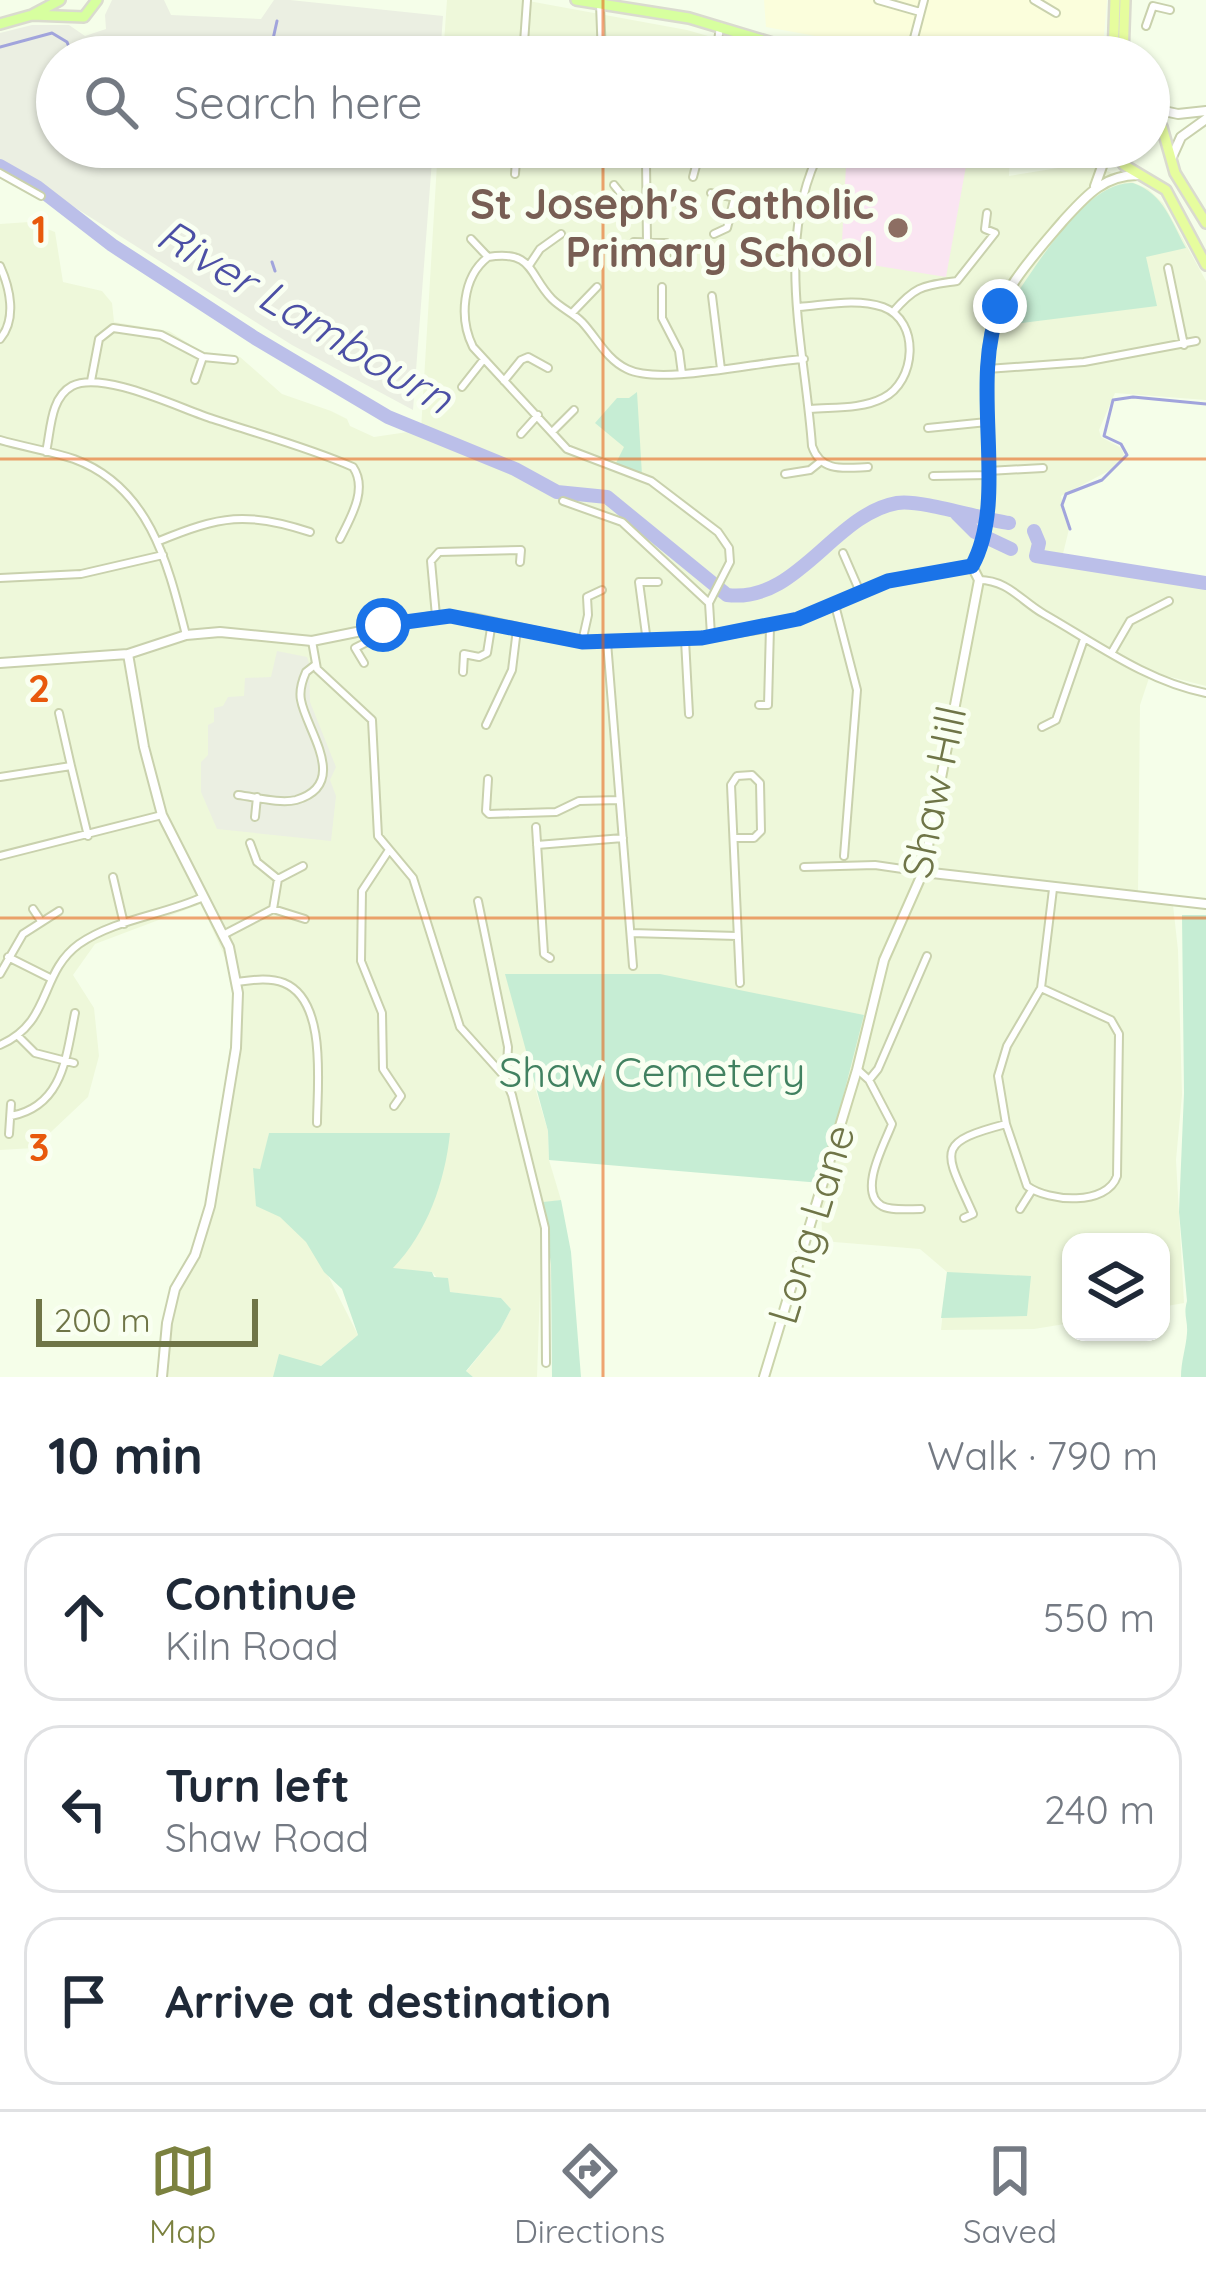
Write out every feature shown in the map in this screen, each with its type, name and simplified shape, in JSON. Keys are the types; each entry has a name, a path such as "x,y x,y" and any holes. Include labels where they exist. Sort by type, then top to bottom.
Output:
{"highway":[{"path":"1113,36 1115,0"},
{"path":"1124,36 1125,0"},
{"path":"1170,161 1206,223"},
{"path":"1130,168 1166,190 1206,265"}],"main road":[{"path":"0,24 61,0 70,15"},
{"path":"32,15 88,15 96,0"},
{"path":"576,0 756,36"},
{"path":"1193,200 1206,212"}],"street":[{"path":"524,36 527,0"},
{"path":"878,0 920,12"},
{"path":"914,36 924,0"},
{"path":"1034,0 1056,13"},
{"path":"1146,26 1154,3 1169,10"},
{"path":"600,4 601,36"},
{"path":"719,36 720,26"},
{"path":"1170,112 1206,115"},
{"path":"1170,161 1181,137 1206,115"},
{"path":"515,168 515,174"},
{"path":"646,168 647,242"},
{"path":"693,177 695,168"},
{"path":"813,168 799,203 794,243 813,452 837,469 868,467"},
{"path":"1102,168 1094,188 1050,237 1000,306 987,369 985,509 972,566 979,580 1000,581 1084,639 1159,678 1206,693"},
{"path":"0,173 41,196"},
{"path":"1094,188 1115,178 1142,175"},
{"path":"614,185 626,200 645,200"},
{"path":"711,193 734,200 775,196 799,203"},
{"path":"727,228 734,200"},
{"path":"893,312 909,293 925,284 957,281 995,233 985,229 987,213"},
{"path":"727,228 736,233"},
{"path":"714,234 727,228"},
{"path":"529,265 561,234"},
{"path":"471,239 488,257"},
{"path":"634,242 666,243 667,266"},
{"path":"711,635 710,601 730,557 718,532 647,478 577,455 552,432 468,337 467,290 472,273 488,257 510,256 529,265 552,299 622,368 637,374 682,374 804,359"},
{"path":"0,266 9,294 10,320 0,339"},
{"path":"1168,268 1184,345"},
{"path":"572,314 597,287"},
{"path":"662,287 664,326 679,351 682,374"},
{"path":"712,296 721,369"},
{"path":"799,307 855,302 893,312 906,332 910,351 909,369 894,392 866,405 810,409"},
{"path":"652,306 662,306"},
{"path":"92,382 100,335 113,328 174,339 203,357 234,359"},
{"path":"987,369 1084,362 1196,341"},
{"path":"194,380 203,357"},
{"path":"504,381 528,357 548,368"},
{"path":"462,387 484,359"},
{"path":"46,452 59,398 73,386 92,382 141,393 353,467 360,481 345,534"},
{"path":"552,432 574,410"},
{"path":"520,434 538,415"},
{"path":"928,428 987,422"},
{"path":"0,440 91,466 120,486 144,513 158,541 186,635"},
{"path":"325,466 328,455"},
{"path":"785,474 797,476 821,461"},
{"path":"933,476 1043,468"},
{"path":"562,501 622,522 710,601"},
{"path":"158,541 242,516 269,518 299,533 310,532"},
{"path":"436,616 431,561 439,552 521,550 520,562"},
{"path":"843,553 860,592"},
{"path":"0,578 81,574 163,554"},
{"path":"0,663 128,654 186,635 242,633 312,641 436,616 492,622 582,642 685,640 770,627 888,581 972,566"},
{"name":"Shaw Hill","path":"857,1070 884,960 923,872 979,580"},
{"path":"647,642 639,582 658,581"},
{"path":"582,642 586,597 602,590"},
{"path":"1112,652 1130,621 1169,601"},
{"path":"834,604 857,690 844,856"},
{"path":"463,672 464,654 479,657 487,653 492,622"},
{"path":"364,663 356,648 389,631 388,624"},
{"path":"759,706 768,705 762,675 772,645 770,627"},
{"path":"486,725 512,670 517,629"},
{"path":"1042,727 1056,720 1084,639"},
{"path":"685,640 689,714"},
{"path":"312,641 315,665 372,720 375,827 413,878 460,1027 508,1081 544,1228 546,1363"},
{"path":"607,642 633,966"},
{"path":"128,654 162,815 223,934 237,982 238,1030 210,1205 201,1242 176,1289 166,1323 162,1377"},
{"path":"238,796 296,800 317,785 323,771 317,740 300,698 306,672 315,665"},
{"path":"59,712 88,836"},
{"path":"0,777 71,766"},
{"path":"734,838 754,838 761,831 756,776 741,775 732,781 737,936 740,982"},
{"path":"488,779 485,811 489,814 556,812 579,801 620,800"},
{"path":"255,817 257,797"},
{"path":"0,856 162,815"},
{"path":"536,827 544,957"},
{"path":"536,845 623,838"},
{"path":"250,843 257,862 278,879"},
{"path":"388,850 362,891 360,947 363,974 382,1012 383,1069 401,1096 394,1106"},
{"path":"278,879 303,866"},
{"path":"804,867 875,866 1206,904"},
{"path":"113,877 124,924"},
{"path":"273,909 278,879"},
{"path":"104,890 115,887"},
{"path":"1041,988 1108,1018 1117,1027 1117,1176 1113,1187 1099,1196 1045,1196 1032,1190 1023,1179 998,1088 1001,1058 1041,988 1053,889"},
{"path":"0,1045 19,1036 35,1020 52,979 77,945 203,897"},
{"path":"478,901 508,1047 507,1066 501,1072"},
{"path":"33,909 41,921"},
{"path":"223,934 273,909 305,919"},
{"path":"0,974 22,934 59,911"},
{"path":"631,933 737,936"},
{"path":"869,1080 927,956"},
{"path":"8,957 52,979"},
{"path":"237,982 280,981 298,994 319,1048 317,1123"},
{"path":"11,1116 34,1110 50,1097 58,1084 75,1013"},
{"path":"19,1036 35,1053 74,1063"},
{"path":"857,1070 869,1080 892,1124 870,1190 879,1204 921,1209"},
{"name":"Long Lane","path":"764,1377 857,1070"},
{"path":"9,1134 11,1104"},
{"path":"964,1218 974,1214 952,1160 952,1148 960,1137 1006,1124"},
{"path":"1020,1209 1032,1190"},
{"path":"900,1208 900,1220"}],"shaded area":[{"path":"112,0 164,0 171,15 261,19 274,0 290,0 443,16 442,36 85,36 106,29 105,15"},
{"path":"447,0 523,0 708,36 444,36"},
{"path":"764,0 1107,0 1104,36 816,36 766,27"},
{"path":"32,25 69,25 85,36 36,36 36,168 431,168 413,410 292,345 0,160 0,33"},
{"path":"437,168 1009,168 1009,176 1058,168 1100,168 1148,189 1163,203 1206,281 1206,400 1115,393 1099,430 1124,455 1118,466 1061,496 1069,529 1060,566 1206,585 1206,686 1151,672 1140,705 1138,892 1146,902 1173,905 1178,950 1182,1095 1176,1160 1184,1303 1170,1305 1170,1233 1062,1233 1062,1324 941,1330 947,1272 920,1249 822,1241 821,1183 527,1061 548,1131 549,1160 561,1200 543,1203 537,1377 473,1377 466,1372 511,1309 501,1298 449,1292 432,1272 391,1269 433,1133 269,1133 263,1164 254,1169 271,1205 314,1248 358,1335 321,1366 298,1377 157,1377 169,1292 195,1241 208,1193 234,999 229,966 201,904 95,944 73,975 94,1008 99,1056 88,1097 34,1148 0,1150 0,224 29,222 55,232 63,282 102,291 112,303 114,322 169,331 202,352 240,357 282,394 331,411 374,437 421,430"},
{"name":"St Joseph's Catholic Primary School","path":"846,168 966,168 946,277 841,260"},
{"path":"277,651 307,657 309,663 310,702 336,767 330,780 336,796 331,841 217,829 201,792 201,762 208,755 208,725 214,722 214,708 223,706 228,697 244,696 245,678 271,677"}],"green space":[{"path":"1133,183 1159,201 1186,248 1146,257 1157,306 1006,325 1004,316 1011,302 1080,210 1115,186"},
{"path":"637,392 642,475 614,467 624,447 595,423 617,398"},
{"path":"1182,915 1206,915 1206,1377 1181,1377 1187,1328 1179,1212 1184,1093"},
{"name":"Shaw Cemetery","path":"505,974 660,974 864,1015 821,1183 549,1160 548,1131"},
{"path":"269,1133 450,1133 432,1206 416,1239 393,1268 432,1272 434,1277 448,1278 450,1292 501,1298 511,1309 466,1371 473,1377 273,1377 279,1354 321,1366 358,1335 342,1289 324,1272 306,1242 280,1217 256,1206 253,1168 260,1169"},
{"path":"561,1200 571,1252 581,1377 552,1377 551,1265 543,1202"},
{"path":"947,1272 1031,1276 1027,1316 941,1318"}],"waterway":[{"path":"274,36 277,21"},
{"path":"41,36 57,36"},
{"path":"0,47 36,37"},
{"name":"River Lambourn","path":"0,166 255,338 388,417 515,469 557,492 607,497 727,595 752,594 774,586 854,523 897,503 1009,523"},
{"path":"272,262 275,271"},
{"path":"1070,529 1062,505 1066,494 1102,480 1127,455 1121,444 1104,436 1113,400 1133,397 1206,404"},
{"name":"River Lambourn","path":"957,514 975,532 1011,549"},
{"name":"River Lambourn","path":"1034,531 1039,543 1036,556 1206,583"}],"place":[{"name":"St Joseph's Catholic Primary School","path":"898,228"}],"route":[{"path":"383,625 450,616 582,642 702,638 798,619 888,581 972,566 987,496 988,349 1000,306"}]}
